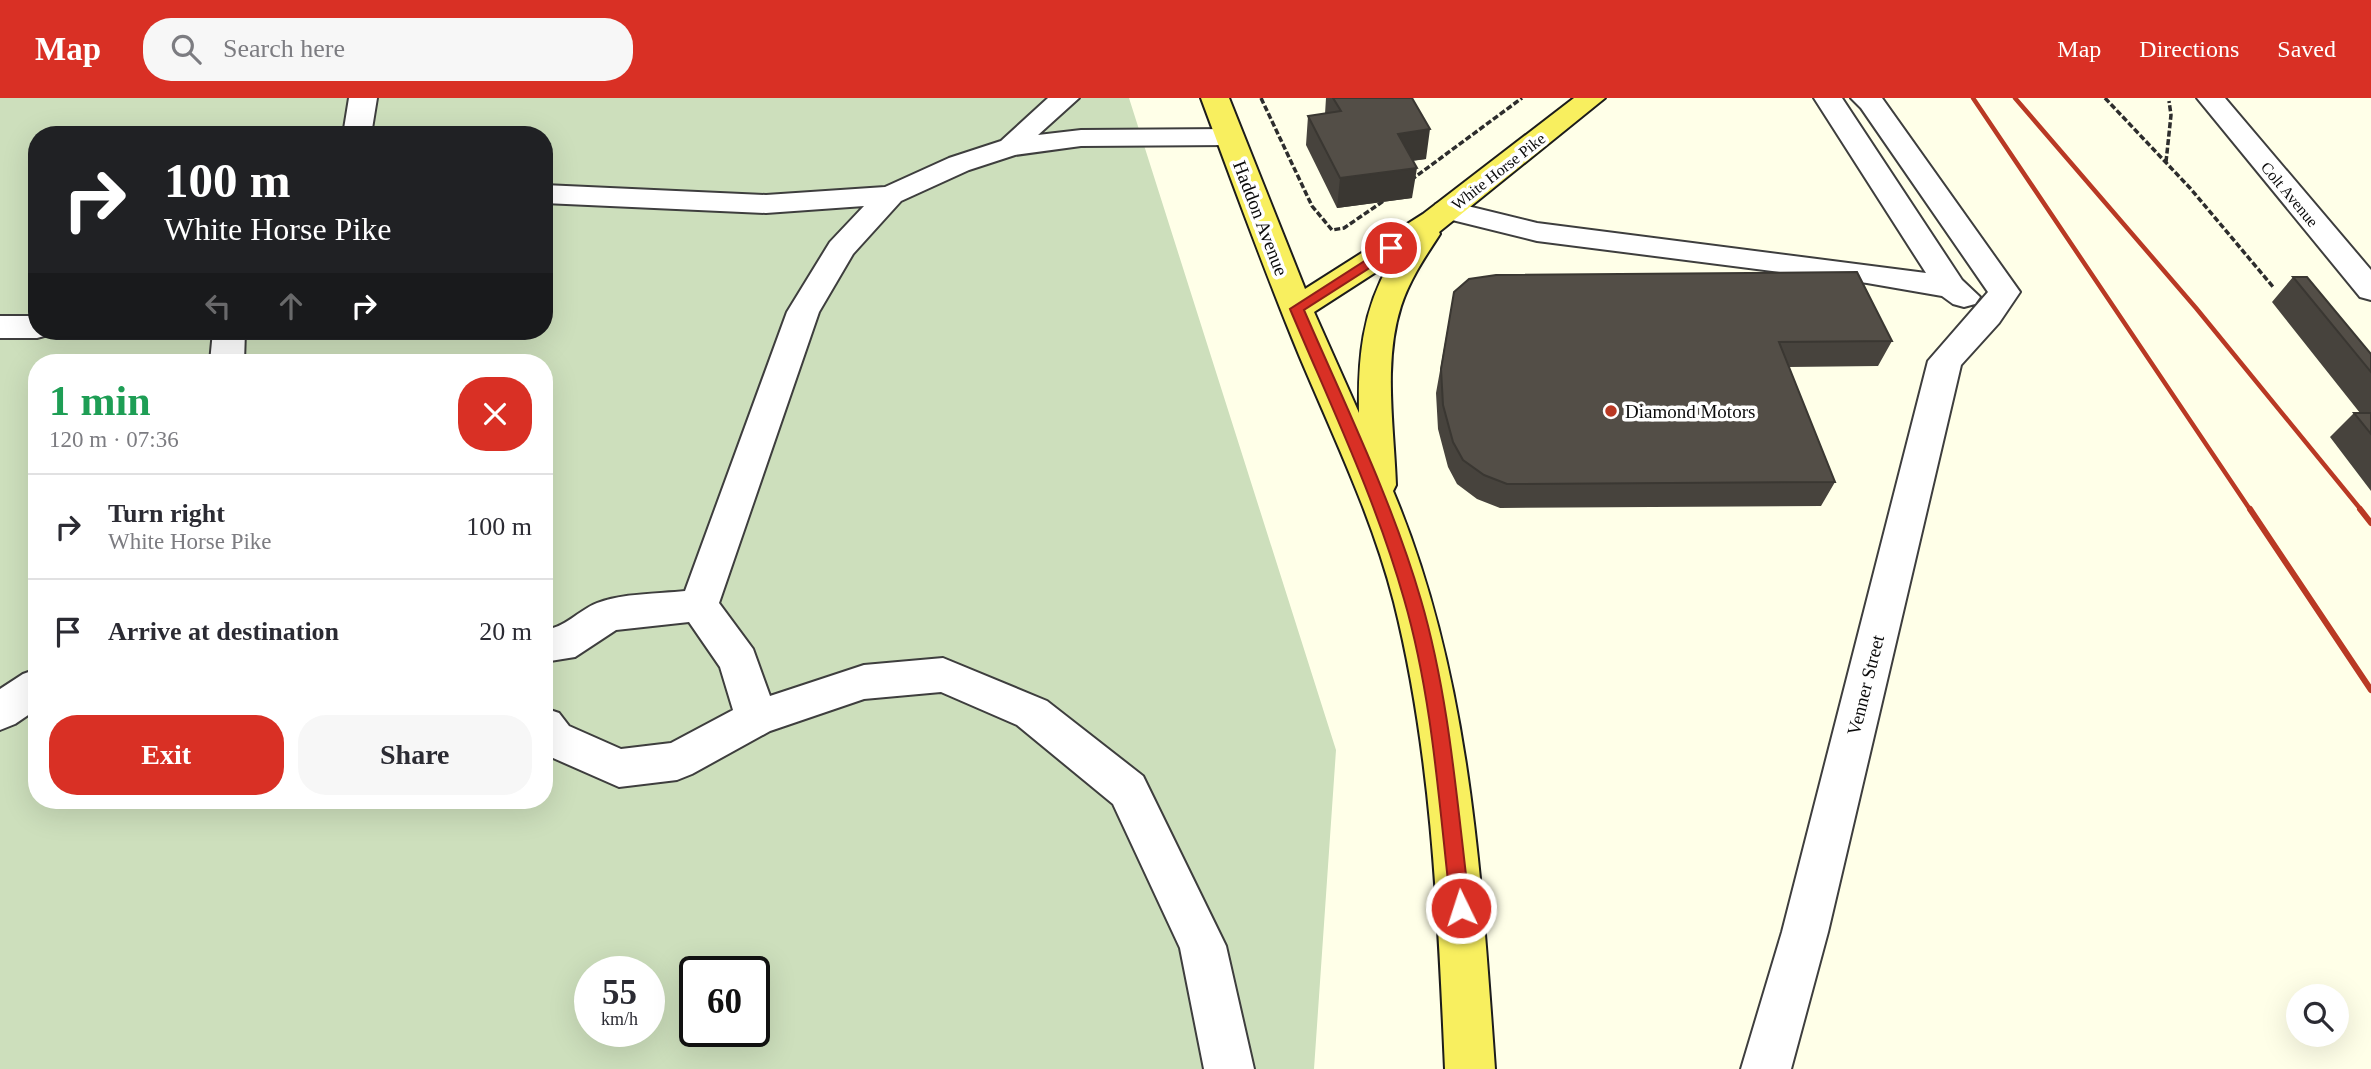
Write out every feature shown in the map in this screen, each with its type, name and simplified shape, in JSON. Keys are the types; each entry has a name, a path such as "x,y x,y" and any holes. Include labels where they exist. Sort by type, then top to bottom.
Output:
{"main road":[{"name":"Haddon Avenue","path":"1215,98 1297,309 1378,502 1413,600 1432,682 1459,881 1470,1069"},
{"name":"White Horse Pike","path":"1297,309 1440,216 1591,98"},
{"path":"1378,502 1377,364 1382,316 1398,275 1440,216"}],"street":[{"path":"358,126 363,98"},
{"path":"1011,147 1036,121 1065,98"},
{"path":"1828,98 1951,287 1988,314"},
{"name":"Venner Street","path":"1766,1069 1808,918 1945,361 1988,314 2004,292 1871,102 1865,98"},
{"name":"Colt Avenue","path":"2211,98 2371,290"},
{"path":"553,194 766,204 891,195 959,164 1011,147 1081,138 1230,137"},
{"path":"699,605 803,312 841,249 891,195"},
{"path":"1440,216 1537,232 1867,273 1951,287"},
{"path":"0,327 28,327"},
{"path":"553,645 561,645 608,614 699,605"},
{"path":"699,605 739,661 756,718"},
{"path":"553,738 619,768 677,761 756,718 864,681 943,675 1032,713 1128,790 1203,946 1229,1069"},
{"path":"0,712 28,692"}],"path":[{"path":"1261,98 1312,205 1332,230 1344,228 1389,196"},
{"path":"1401,188 1522,98"},
{"path":"2105,98 2166,163 2274,288"},
{"path":"2166,163 2171,115 2169,98"}],"green space":[{"path":"0,98 1129,98 1336,750 1314,1069 0,1069"}],"building":[{"path":"1333,98 1412,98 1430,129 1398,134 1417,168 1340,178 1308,116 1341,111"},
{"name":"Diamond Motors","path":"1857,272 1892,341 1779,342 1835,482 1507,484 1484,475 1463,460 1453,442 1443,405 1441,369 1454,292 1469,279 1496,275"},
{"path":"2293,277 2307,277 2371,354 2371,372"},
{"path":"2354,413 2371,413 2371,434"}],"railway":[{"path":"1973,98 2251,511"},
{"path":"2015,98 2196,308 2362,511"},
{"path":"2250,509 2371,690"},
{"path":"2360,509 2371,523"}],"place":[{"name":"Diamond Motors","path":"1611,411"}],"route":[{"path":"1391,248 1297,309 1378,502 1413,600 1432,682 1461,908"}]}
